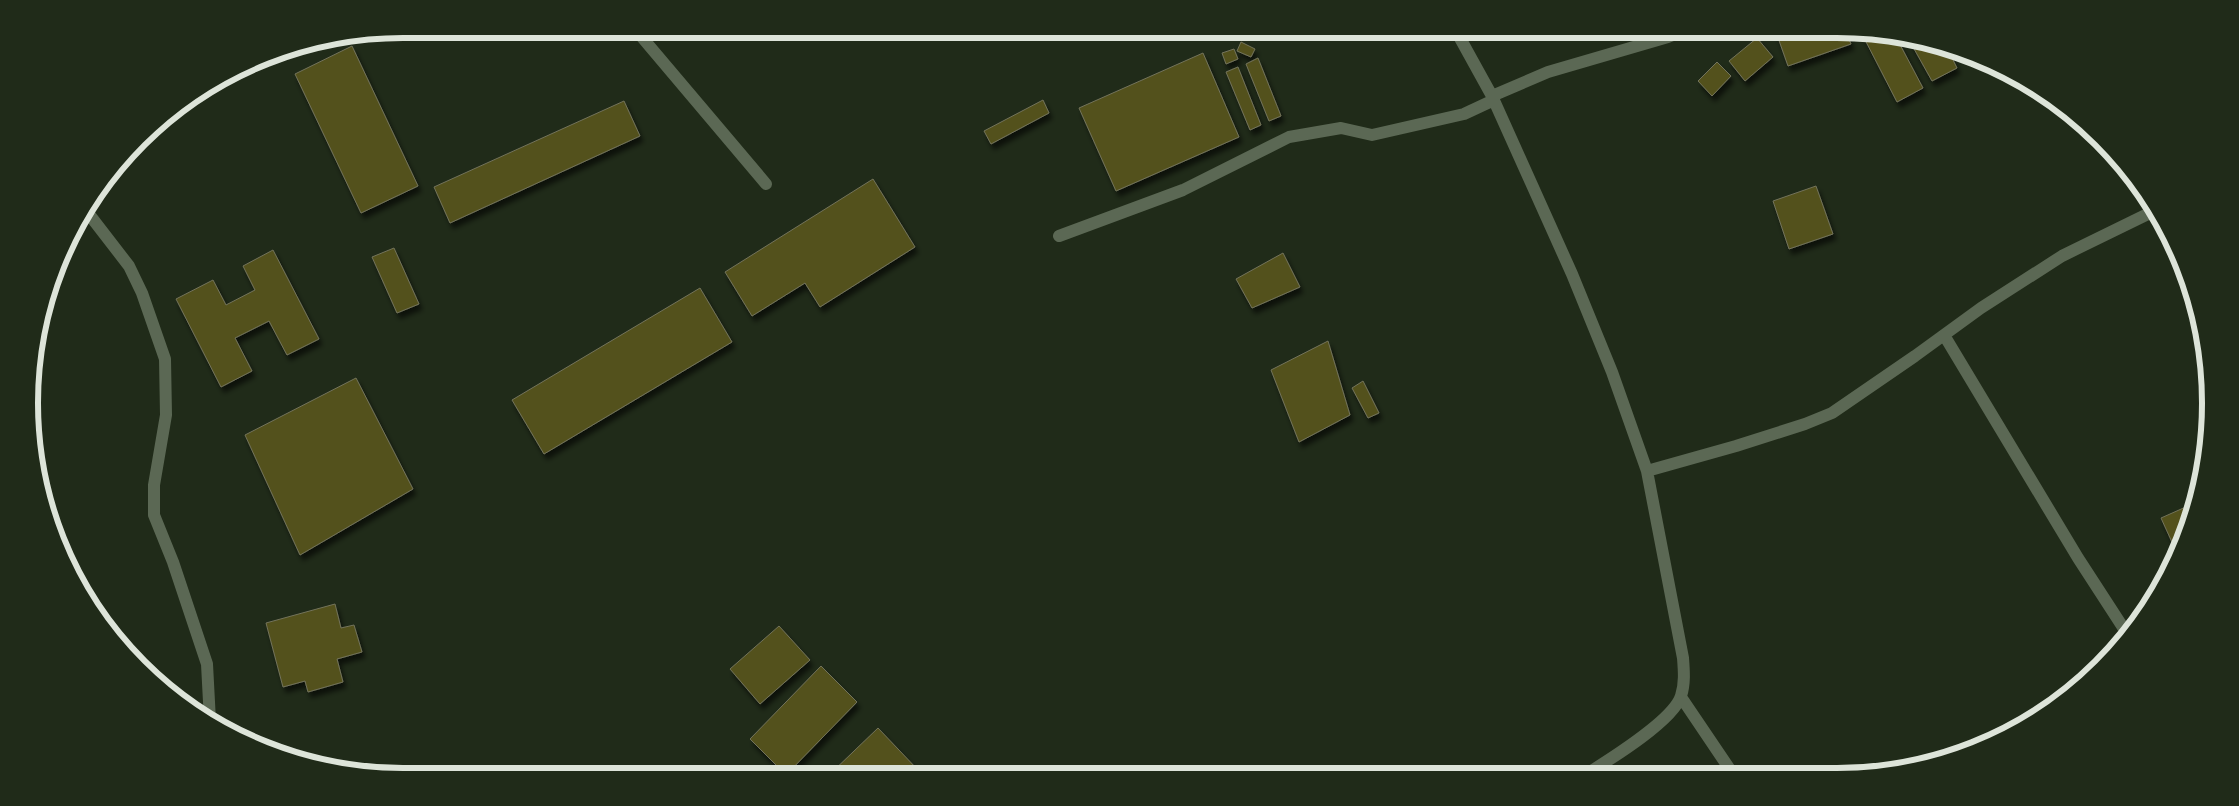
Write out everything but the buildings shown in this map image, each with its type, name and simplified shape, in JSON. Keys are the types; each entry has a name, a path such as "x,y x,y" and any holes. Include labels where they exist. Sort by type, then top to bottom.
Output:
{"street":[{"path":"642,38 766,184"},
{"path":"1460,38 1493,98 1572,274 1612,372 1647,471 1683,658 1684,678 1681,697 1662,721 1595,768"},
{"path":"1059,236 1134,206 1183,190 1289,137 1341,128 1372,135 1464,114 1548,72 1665,38"},
{"path":"1647,471 1736,446 1805,424 1832,413 1855,399 1981,308 2062,256 2149,214"},
{"path":"89,215 129,266 142,293 165,359 166,415 154,485 154,515 173,562 207,664 210,713"},
{"path":"1944,336 2078,558 2124,629"},
{"path":"1681,697 1729,768"}]}
